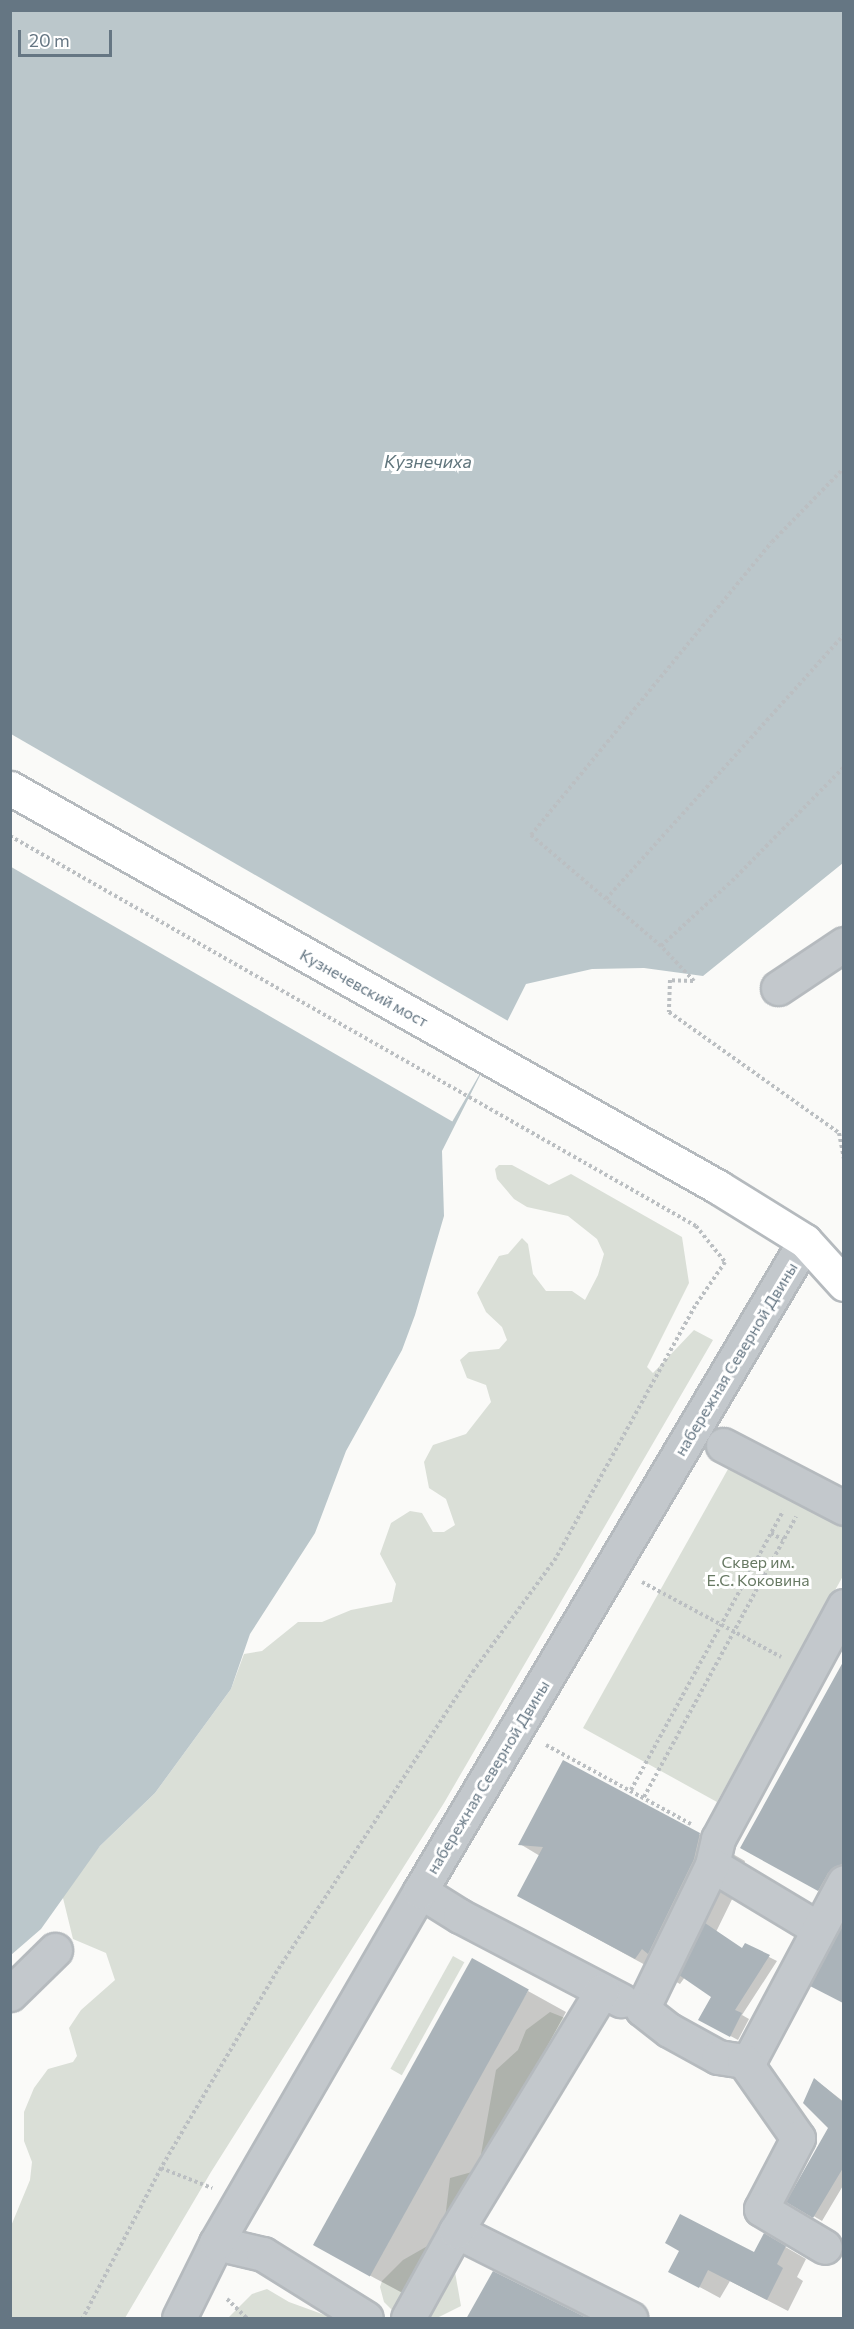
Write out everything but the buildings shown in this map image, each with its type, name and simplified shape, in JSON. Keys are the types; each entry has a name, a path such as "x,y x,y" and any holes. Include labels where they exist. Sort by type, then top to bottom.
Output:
{"main road":[{"name":"Кузнечевский мост","path":"10,788 717,1187 805,1241"},
{"path":"805,1241 843,1246"},
{"path":"805,1241 843,1284"}],"street":[{"path":"778,988 843,944"},
{"name":"набережная Северной Двины","path":"179,2319 216,2243 420,1891 805,1241"},
{"path":"723,1444 843,1508"},
{"path":"642,2009 715,1852 807,1671 843,1606"},
{"path":"715,1852 817,1928"},
{"path":"420,1891 602,1991 642,2009 669,2030 718,2057 744,2061 751,2057 843,1882"},
{"path":"10,1994 55,1950"},
{"path":"408,2319 456,2231 602,1991"},
{"path":"744,2061 798,2138 761,2209 825,2247"},
{"path":"456,2231 630,2319"},
{"path":"216,2243 263,2254 366,2319"}],"path":[{"path":"843,468 772,542 531,835 661,946 694,981 670,980 669,1012 839,1132 843,1158"},
{"path":"606,899 843,635"},
{"path":"661,946 732,881 843,767"},
{"path":"10,836 696,1226 725,1262 695,1306 556,1558 474,1670 277,1971 161,2168 83,2319"},
{"path":"631,1790 771,1533 804,1487"},
{"path":"644,1797 783,1540 804,1487"},
{"path":"771,1533 783,1540"},
{"path":"642,1582 807,1671"},
{"path":"546,1745 644,1797 715,1852"},
{"path":"161,2168 221,2191"},
{"path":"227,2299 247,2319"}],"green space":[{"path":"499,1165 512,1165 549,1185 571,1174 682,1237 689,1283 647,1367 653,1373 694,1330 713,1340 444,1803 211,2172 125,2318 11,2318 11,2226 30,2180 32,2162 24,2141 24,2112 34,2088 48,2069 73,2062 77,2056 69,2028 81,2010 115,1980 106,1953 73,1939 62,1894 100,1846 155,1793 231,1689 244,1654 262,1651 298,1622 322,1622 351,1610 392,1602 396,1584 380,1554 391,1523 410,1511 422,1513 433,1532 444,1532 455,1525 446,1499 429,1488 424,1462 433,1445 466,1434 491,1402 486,1385 467,1378 460,1360 469,1352 499,1349 507,1340 502,1327 486,1312 477,1293 499,1256 508,1254 522,1238 528,1244 533,1274 546,1291 572,1291 585,1300 598,1275 604,1254 597,1239 568,1216 527,1207 514,1199 497,1179 495,1169"},
{"name":"Сквер им. Е.С. Коковина","path":"732,1462 843,1524 843,1576 717,1802 583,1728"},
{"path":"453,1956 464,1962 402,2075 390,2069"},
{"path":"550,2012 565,2018 448,2232 461,2306 437,2318 400,2318 384,2302 380,2287 382,2281 403,2260 431,2244 445,2219 450,2178 472,2172 480,2160 496,2070 518,2050 526,2030"},
{"path":"267,2289 289,2302 333,2318 228,2318 252,2294"}],"water":[{"name":"Кузнечиха","path":"11,11 843,11 843,863 703,976 644,968 592,969 526,984 442,1151 444,1216 415,1315 402,1350 346,1451 315,1533 250,1634 231,1689 155,1793 100,1846 41,1929 11,1955"}],"pier":[{"path":"11,734 510,1022 452,1122 10,866"}]}
